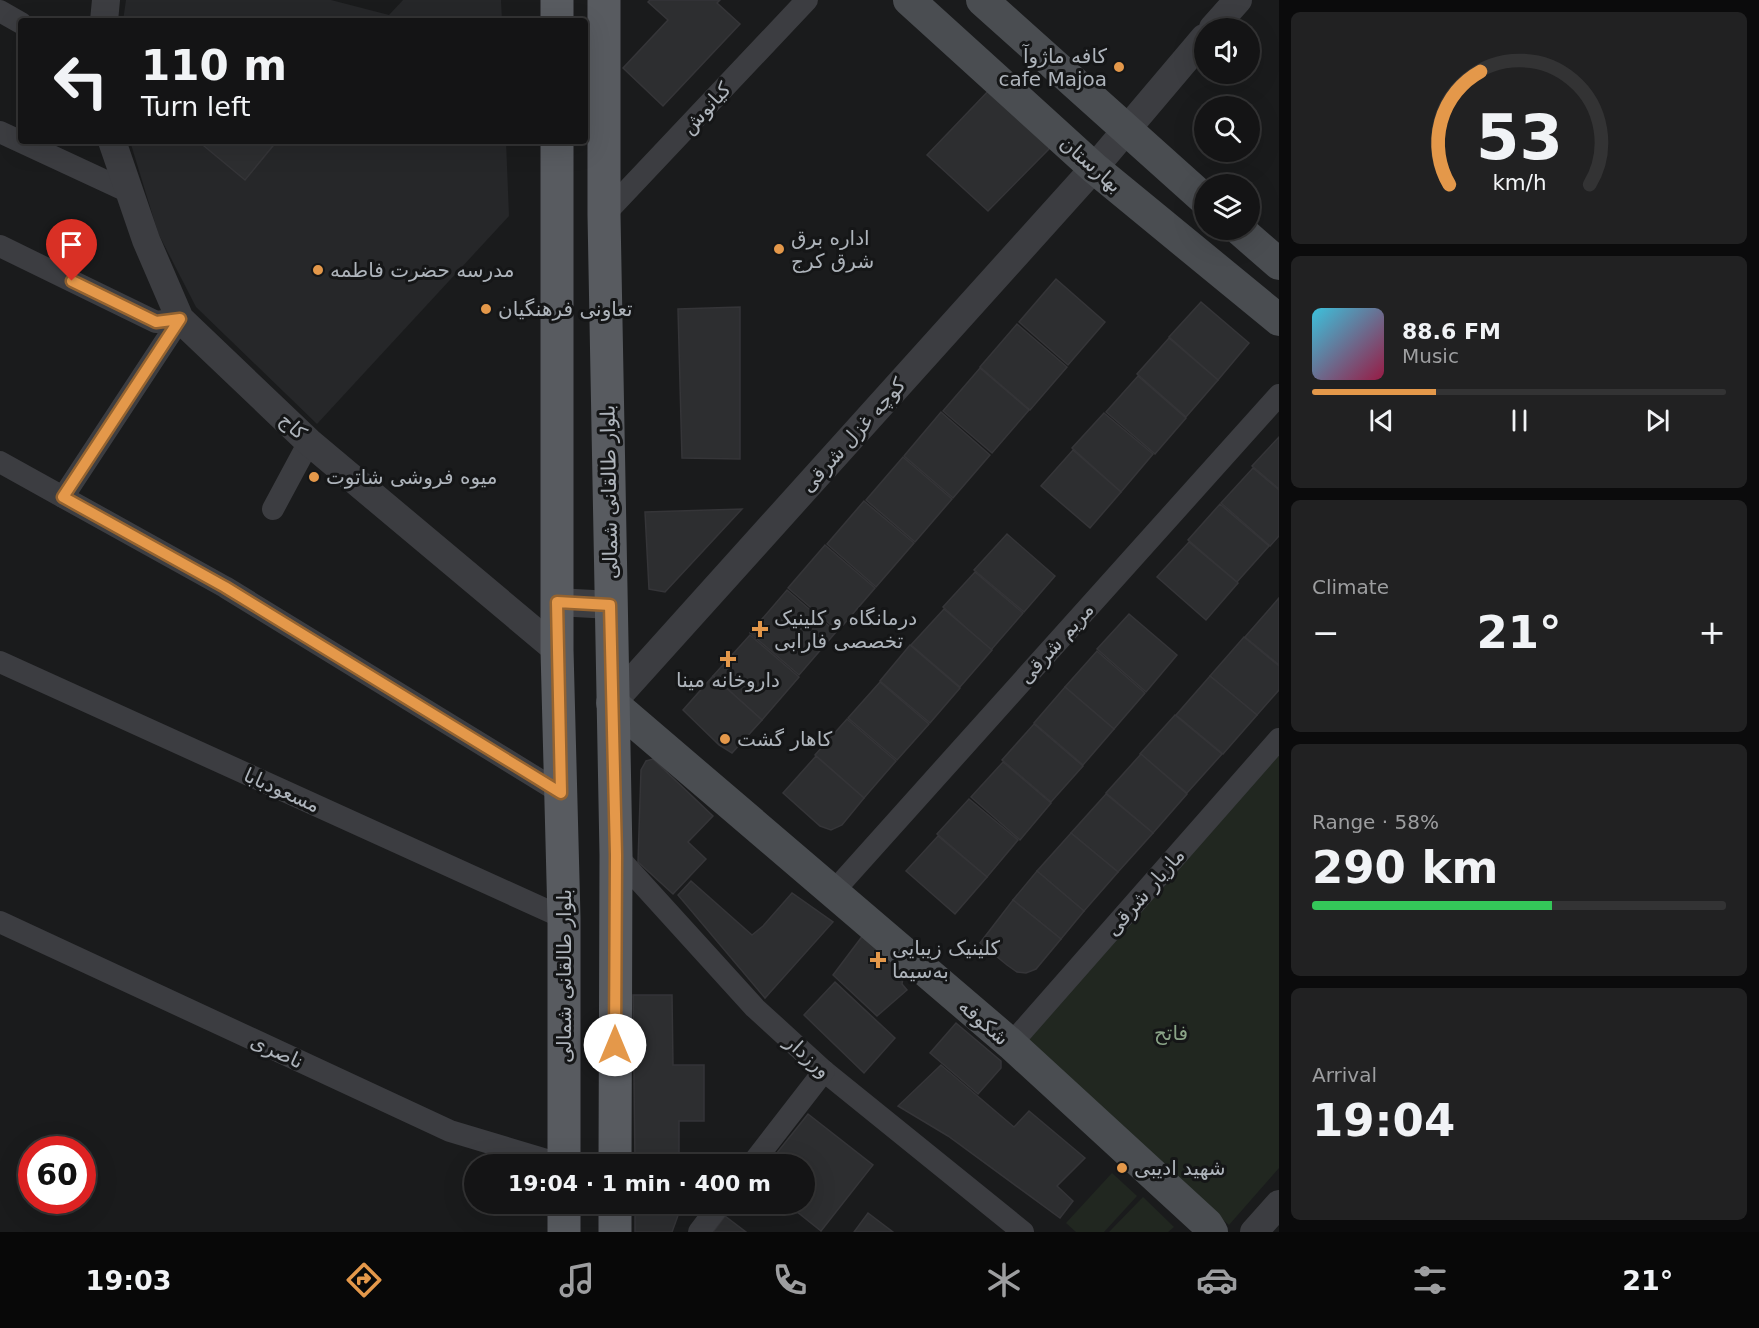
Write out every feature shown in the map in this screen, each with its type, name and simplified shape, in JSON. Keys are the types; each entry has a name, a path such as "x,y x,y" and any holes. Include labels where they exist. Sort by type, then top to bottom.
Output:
{"main road":[{"path":"557,0 557,18"},
{"name":"بلوار طالقانی شمالی","path":"604,0 604,215 616,855 615,1154"},
{"name":"بهارستان","path":"909,0 1094,168 1279,320"},
{"path":"982,0 1194,190"},
{"name":"بلوار طالقانی شمالی","path":"557,144 557,650 564,918 562,1154"},
{"path":"1251,240 1279,264"},
{"name":"شکوفه","path":"612,702 1011,1044 1207,1224 1212,1232"},
{"path":"564,1214 564,1232"},
{"path":"615,1214 615,1232"}],"street":[{"path":"104,18 106,0"},
{"name":"کیانوش","path":"604,215 807,0"},
{"path":"1222,18 1238,0"},
{"path":"0,11 18,21"},
{"name":"کوچه غزل شرقی","path":"612,702 1094,168 1194,50"},
{"path":"0,132 18,140"},
{"path":"26,144 129,192"},
{"name":"کاج","path":"113,144 146,240 180,319 309,442 557,650"},
{"path":"3,253 156,322 180,319"},
{"path":"63,497 180,319"},
{"name":"مریم شرقی","path":"833,892 1279,394"},
{"path":"273,508 309,442"},
{"path":"0,462 225,587 561,793"},
{"path":"557,602 610,605"},
{"name":"مسعودبابا","path":"0,662 564,918"},
{"name":"مازیار شرقی","path":"1011,1044 1279,740"},
{"name":"ورزدار","path":"616,855 755,1008 824,1071 1023,1232"},
{"name":"ناصری","path":"0,922 450,1131 528,1154"},
{"path":"760,1154 824,1071"},
{"path":"1254,1232 1279,1204"},
{"path":"699,1232 713,1214"}],"shaded area":[{"path":"126,0 331,0 389,15 403,0 501,0 502,18 123,18"},
{"name":"مدرسه حضرت فاطمه","path":"131,144 506,144 509,216 317,424 196,307 158,233"}],"green space":[{"name":"فاتح","path":"1279,750 1279,1168 1229,1225 1017,1043"},
{"path":"1112,1173 1137,1196 1104,1232 1076,1232 1066,1223"},
{"path":"1143,1197 1174,1227 1168,1232 1109,1232"}],"building":[{"path":"650,0 720,0 717,3 740,24 663,106 623,68 668,20 648,2"},
{"path":"993,86 1048,135 1049,149 988,211 927,155"},
{"path":"206,144 275,144 245,180 204,146"},
{"path":"1056,279 1105,322 1068,365 1019,322"},
{"path":"1201,302 1249,343 1218,380 1169,337"},
{"path":"740,307 740,459 682,458 678,309"},
{"path":"1017,324 1067,367 1030,410 980,367"},
{"path":"1169,338 1218,380 1186,417 1137,374"},
{"path":"980,368 1029,410 992,453 943,411"},
{"path":"1138,376 1186,418 1155,454 1106,412"},
{"path":"941,412 990,455 953,498 904,456"},
{"path":"1104,413 1153,454 1121,492 1072,448"},
{"path":"1279,437 1279,489 1252,466"},
{"path":"1073,450 1121,492 1090,528 1041,486"},
{"path":"903,457 952,499 915,542 866,500"},
{"path":"1253,468 1279,490 1279,536 1270,546 1221,503"},
{"path":"864,501 914,543 876,587 827,544"},
{"path":"1220,504 1269,546 1237,582 1188,540"},
{"path":"742,509 665,592 649,589 645,512"},
{"path":"1007,534 1055,576 1024,612 974,570"},
{"path":"1189,542 1238,583 1206,620 1157,577"},
{"path":"825,545 875,588 838,631 788,588"},
{"path":"975,572 1023,613 991,650 943,607"},
{"path":"787,590 836,632 799,675 750,633"},
{"path":"1279,598 1279,665 1245,637"},
{"path":"944,609 992,650 960,687 911,645"},
{"path":"1129,614 1177,655 1146,692 1097,649"},
{"path":"750,635 799,677 762,720 713,676"},
{"path":"1244,637 1279,666 1279,690 1257,715 1210,676"},
{"path":"910,645 960,688 930,723 880,681"},
{"path":"1097,651 1145,693 1114,729 1065,687"},
{"path":"713,676 762,720 732,753 719,745 683,710"},
{"path":"1210,676 1257,715 1223,754 1176,715"},
{"path":"880,682 929,724 897,760 848,718"},
{"path":"1065,687 1114,729 1083,765 1034,723"},
{"path":"1175,715 1222,754 1187,793 1140,754"},
{"path":"847,719 896,761 864,798 815,755"},
{"path":"1034,724 1083,766 1051,802 1002,760"},
{"path":"1141,754 1187,794 1153,833 1106,793"},
{"path":"816,756 864,798 842,825 831,830 820,826 783,793"},
{"path":"653,759 713,816 688,842 706,859 673,894 638,862 641,770 646,761"},
{"path":"1003,762 1051,803 1020,840 971,797"},
{"path":"1106,794 1153,833 1118,872 1071,833"},
{"path":"969,799 1018,840 987,877 937,834"},
{"path":"1071,833 1118,872 1084,911 1037,871"},
{"path":"938,836 987,877 955,914 906,871"},
{"path":"1037,871 1084,911 1061,939 1013,900"},
{"path":"691,881 752,935 792,893 833,922 765,998 678,895"},
{"path":"1013,900 1061,939 1036,969 1026,973 1017,972 980,943"},
{"path":"867,930 904,972 902,984 907,990 877,1016 833,975"},
{"path":"835,982 895,1038 864,1073 804,1015"},
{"path":"633,995 672,995 673,1065 704,1065 704,1121 679,1121 679,1154 635,1154"},
{"path":"956,1023 1001,1061 1001,1068 978,1094 930,1053"},
{"path":"941,1065 1014,1127 1029,1111 1085,1158 1057,1186 1073,1201 1060,1218 948,1136 898,1106"},
{"path":"808,1114 873,1165 821,1231 800,1214 815,1214 815,1154 776,1154"},
{"path":"868,1213 893,1232 854,1232"},
{"path":"635,1214 679,1214 672,1232 635,1232"},
{"path":"725,1216 746,1232 713,1232"}],"place":[{"name":"کافه ماژوآ cafe Majoa","path":"1119,67"},
{"name":"اداره برق شرق کرج","path":"779,249"},
{"name":"مدرسه حضرت فاطمه","path":"318,270"},
{"name":"تعاونی فرهنگیان","path":"486,309"},
{"name":"میوه فروشی شاتوت","path":"314,477"},
{"name":"درمانگاه و کلینیک تخصصی فارابی","path":"760,629"},
{"name":"داروخانه مینا","path":"728,659"},
{"name":"کاهار گشت","path":"725,739"},
{"name":"کلینیک زیبایی به‌سیما","path":"878,960"},
{"name":"شهید ادیبی","path":"1122,1168"}],"route":[{"path":"72,281 156,322 180,319 63,497 225,587 561,793 557,602 610,605 616,855 615,1045"}]}
